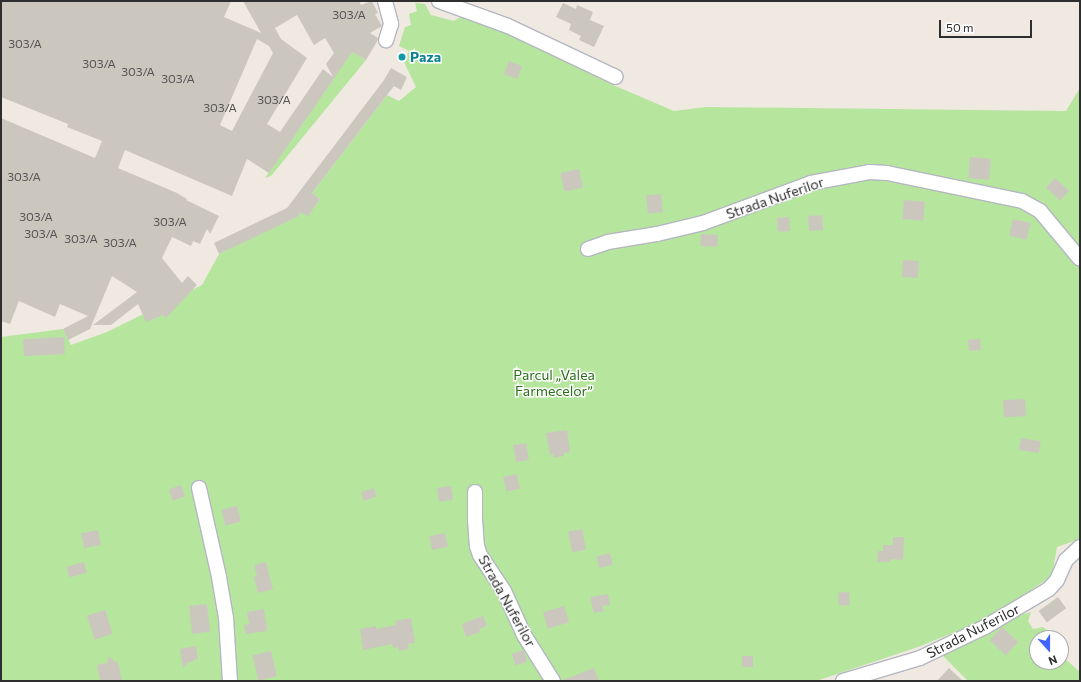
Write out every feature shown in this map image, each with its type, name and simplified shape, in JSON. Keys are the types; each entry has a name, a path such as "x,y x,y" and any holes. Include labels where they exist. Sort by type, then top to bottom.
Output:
{"street":[{"path":"385,1 390,14 391,24 386,40"},
{"path":"439,1 508,26 616,77"},
{"name":"Strada Nuferilor","path":"588,249 608,242 656,234 703,223 811,183 869,172 887,173 925,182 1022,200 1040,210 1080,259"},
{"path":"199,488 219,577 226,618 230,681"},
{"name":"Strada Nuferilor","path":"475,492 477,546 480,555 504,591 524,635 553,681"},
{"name":"Strada Nuferilor","path":"843,681 920,658 985,626 1049,589 1057,580 1066,560 1080,548"}],"green space":[{"name":"Parcul „Valea Farmecelor”","path":"415,3 425,4 431,15 454,21 462,16 502,30 613,85 674,111 707,107 1066,111 1080,88 1080,539 1057,547 1052,576 985,620 918,647 816,681 1,681 1,337 63,329 71,345 107,332 202,285 219,254 300,213 308,215 320,199 312,193 387,95 399,101 416,87 404,62 409,51 399,46 405,27 411,25 409,14 417,11"},
{"path":"366,31 356,54 366,60 271,176 265,178"},
{"path":"1031,612 1028,621 1033,629 1043,627 1047,630 1029,630 1029,670 1069,670 1069,662 1080,672 1080,681 968,681 941,654 1008,619"}],"building":[{"path":"1,1 231,1 224,17 261,33 243,1 359,1 361,5 372,1 378,13 375,14 382,26 370,33 378,38 378,40 366,60 352,52 269,173 247,159 232,196 125,150 118,168 177,193 187,199 186,200 219,216 210,234 207,229 200,244 193,241 191,246 172,237 162,258 182,283 188,276 197,285 166,318 163,315 146,322 138,304 111,325 93,325 137,292 112,276 90,329 68,340 63,329 88,316 60,304 55,317 19,301 10,324 1,321 1,118 95,158 102,141 67,127 68,124 1,97","holes":["297,15 314,45 325,38 334,53 326,64 333,77 323,69 280,132 267,124 307,58 281,39 275,28","257,39 269,46 273,53 232,131 220,125"]},
{"path":"563,3 576,9 577,5 593,12 590,20 604,26 594,47 579,40 581,36 569,30 571,24 556,17"},
{"path":"509,61 522,66 517,79 504,74"},
{"path":"391,68 407,77 401,90 394,86 312,193 320,199 308,216 300,213 297,217 219,254 214,243 287,208 384,80"},
{"path":"970,157 991,159 989,180 968,178"},
{"path":"579,169 583,188 564,192 560,173"},
{"path":"1055,178 1069,191 1060,200 1046,188"},
{"path":"661,194 663,212 648,213 646,196"},
{"path":"904,200 925,202 923,221 902,219"},
{"path":"822,215 823,230 809,231 808,216"},
{"path":"789,217 790,231 778,232 777,218"},
{"path":"1013,219 1031,223 1027,240 1009,236"},
{"path":"701,234 718,235 717,247 700,246"},
{"path":"903,260 919,261 918,278 902,277"},
{"path":"64,337 65,354 24,356 23,339"},
{"path":"980,339 981,350 969,351 968,340"},
{"path":"1025,399 1026,416 1004,417 1003,400"},
{"path":"567,430 570,452 564,453 564,456 554,458 553,454 550,455 546,433"},
{"path":"1021,438 1041,441 1039,453 1019,450"},
{"path":"526,443 529,460 516,462 513,445"},
{"path":"517,474 520,489 506,491 503,477"},
{"path":"181,485 185,496 173,501 169,489"},
{"path":"451,486 453,500 439,502 437,488"},
{"path":"374,488 377,497 363,501 361,492"},
{"path":"237,506 241,522 225,525 221,510"},
{"path":"582,529 586,550 572,552 568,532"},
{"path":"98,530 101,545 84,548 81,533"},
{"path":"445,533 448,547 432,550 429,536"},
{"path":"893,537 904,537 903,560 891,559 890,562 877,562 878,551 883,551 883,545 893,545"},
{"path":"610,553 613,565 599,568 596,556"},
{"path":"84,562 87,573 69,577 67,567"},
{"path":"266,562 273,589 258,593 254,577 257,576 254,565"},
{"path":"849,592 850,605 839,606 838,593"},
{"path":"608,594 610,605 602,606 604,611 594,613 590,597"},
{"path":"1058,597 1066,608 1047,622 1039,611"},
{"path":"207,604 210,632 192,634 189,606"},
{"path":"564,606 569,622 548,629 543,612"},
{"path":"264,609 267,631 246,634 244,625 249,624 247,612"},
{"path":"105,610 113,634 95,640 87,616"},
{"path":"483,616 487,626 479,629 480,632 466,637 462,624"},
{"path":"411,618 415,643 408,644 409,649 399,651 398,647 393,648 392,644 363,650 360,629 376,626 376,629 396,625 395,621"},
{"path":"1002,627 1018,642 1006,655 990,640"},
{"path":"196,646 198,659 193,660 193,662 188,662 183,668 180,649"},
{"path":"523,650 527,661 516,665 512,654"},
{"path":"271,651 277,676 258,681 252,655"},
{"path":"109,656 115,662 118,662 122,681 100,681 97,665 107,663"},
{"path":"742,656 753,656 753,667 742,667"},
{"path":"594,668 599,681 563,681 563,680"},
{"path":"949,668 963,681 937,681"}],"place":[{"name":"Paza","path":"402,57"}]}
